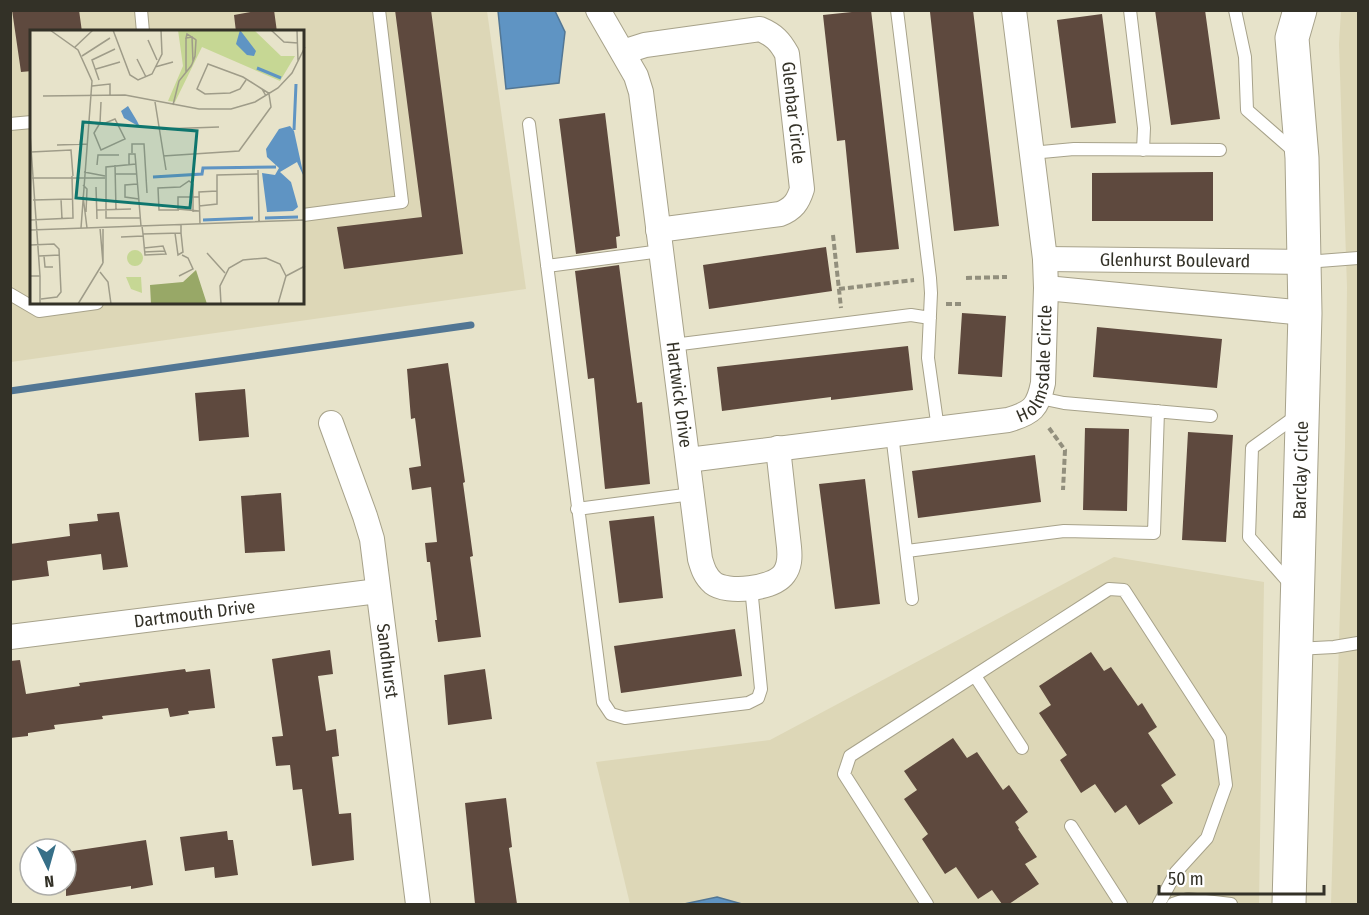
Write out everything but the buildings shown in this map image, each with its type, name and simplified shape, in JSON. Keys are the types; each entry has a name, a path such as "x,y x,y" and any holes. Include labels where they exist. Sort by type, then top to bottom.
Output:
{"street":[{"name":"Hartwick Drive","path":"598,10 636,76 641,92 700,559 704,572 714,584 728,590 768,584 780,579 786,572 790,560 778,448"},
{"name":"Holmsdale Circle","path":"688,460 1016,418 1034,408 1040,398 1043,383 1046,259 1014,10"},
{"name":"Barclay Circle","path":"1289,904 1305,313 1302,158 1290,20"},
{"name":"Glenbar Circle","path":"623,52 645,45 760,29 772,34 781,42 786,54 802,189 798,201 789,211 780,214 660,241"},
{"name":"Glenhurst Boulevard","path":"1046,259 1305,262"},
{"name":"Glenhurst Boulevard","path":"1046,288 1305,313"},
{"name":"Sandhurst","path":"331,423 372,539 418,904"},
{"name":"Dartmouth Drive","path":"10,637 378,591"}],"lane":[{"path":"141,10 143,30"},
{"path":"304,215 402,202 379,10"},
{"path":"897,10 930,278 928,358 938,429"},
{"path":"1130,10 1144,128 1143,150"},
{"path":"1236,10 1245,57 1247,110 1302,158"},
{"path":"10,124 30,122"},
{"path":"529,124 603,702 611,714 625,718 748,703 758,698 761,690 751,587"},
{"path":"1031,153 1074,148 1220,150"},
{"path":"547,266 660,241"},
{"path":"1305,262 1359,258"},
{"path":"10,294 39,311 90,304"},
{"path":"673,345 911,315 930,318"},
{"path":"1040,398 1064,403 1212,416"},
{"path":"907,550 1064,531 1154,533 1158,411"},
{"path":"1297,592 1249,537 1252,448 1302,411"},
{"path":"892,434 912,599"},
{"path":"577,509 692,494"},
{"path":"927,904 844,774 850,756 1109,589 1124,590 1220,738 1226,785 1208,838 1176,872 1159,904"},
{"path":"1295,649 1359,643"},
{"path":"975,676 1022,748"},
{"path":"1071,826 1121,904"},
{"path":"1173,904 1188,899 1231,904"}],"path":[{"path":"833,235 842,310"},
{"path":"966,278 1007,277"},
{"path":"839,289 918,279"},
{"path":"943,303 961,304"},
{"path":"1049,428 1065,450 1063,490"}],"shaded area":[{"path":"1358,10 1358,904 1331,904 1345,446 1347,287 1339,44 1341,11"},
{"path":"10,11 487,11 526,289 11,362"},
{"path":"1114,557 1264,582 1259,904 630,904 596,762 770,740"}],"water":[{"path":"498,11 555,11 565,32 559,83 506,89"},
{"path":"717,897 742,904 684,904"}],"waterway":[{"path":"10,391 471,325"}]}
